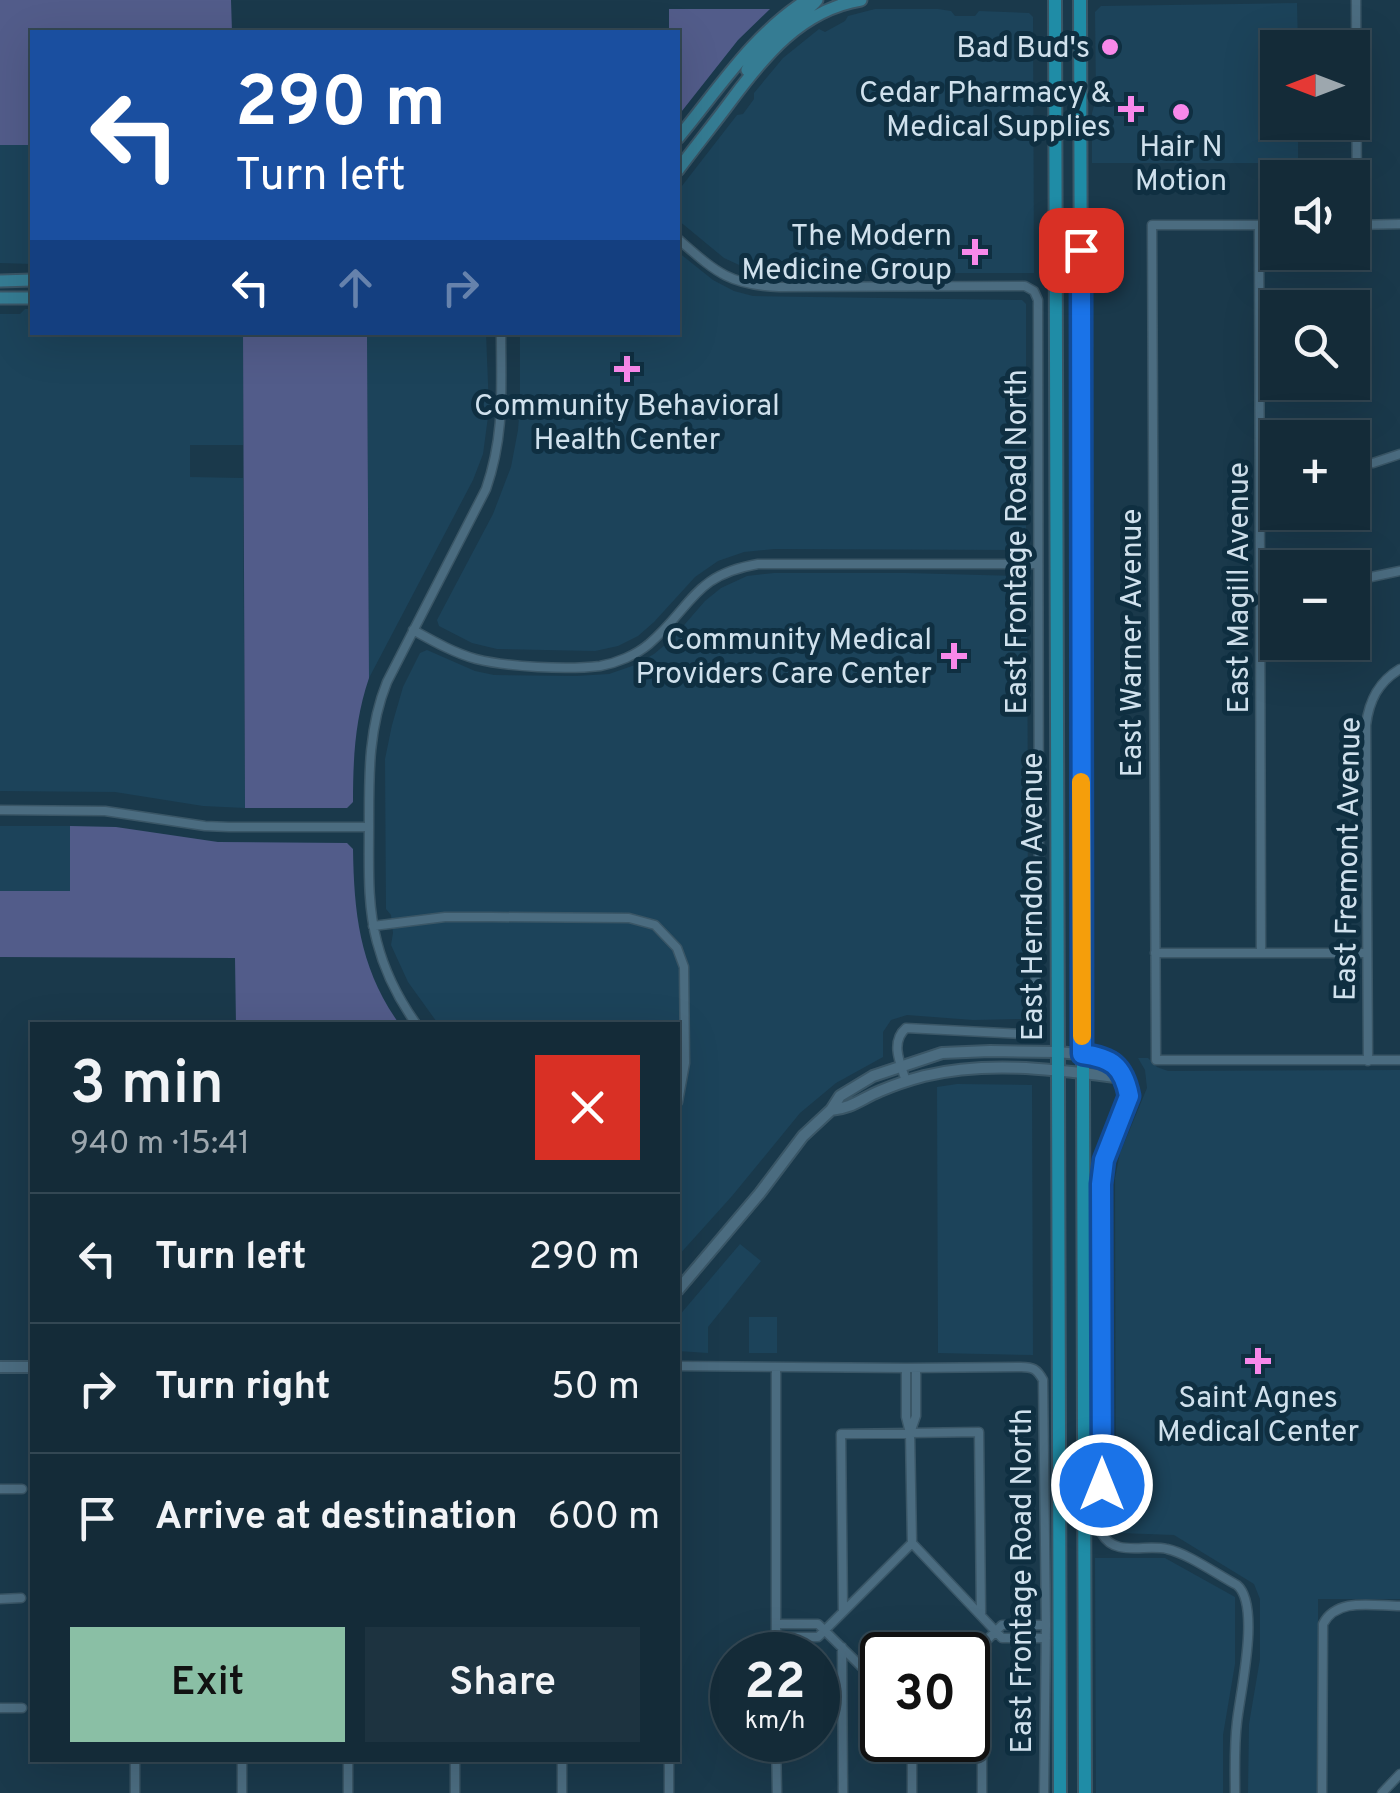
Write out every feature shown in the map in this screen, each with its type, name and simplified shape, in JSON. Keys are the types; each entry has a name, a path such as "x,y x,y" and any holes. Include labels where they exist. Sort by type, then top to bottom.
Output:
{"main road":[{"path":"680,136 757,40 808,0"},
{"path":"680,167 739,88 786,36 824,3 861,0"},
{"name":"East Herndon Avenue","path":"1055,0 1060,1793"},
{"name":"East Herndon Avenue","path":"1080,0 1085,1793"},
{"path":"0,281 30,280"},
{"path":"0,298 30,298"}],"street":[{"path":"1355,160 1356,0"},
{"path":"1370,224 1400,224"},
{"name":"East Warner Avenue","path":"1259,225 1152,225 1156,1060 1368,1060"},
{"name":"East Magill Avenue","path":"1259,225 1260,331"},
{"name":"East Frontage Road North","path":"680,241 722,274 752,285 1025,286 1034,291 1038,300 1039,910 1033,1025 1020,1034 906,1028 896,1042 901,1065"},
{"path":"415,1022 393,987 373,926 370,750 386,682 492,472 501,427 500,335"},
{"name":"East Magill Avenue","path":"1260,400 1261,550"},
{"path":"1373,463 1400,454"},
{"path":"413,630 452,650 499,664 601,666 646,647 698,590 717,576 738,568 758,564 1038,564"},
{"path":"1370,577 1400,571"},
{"name":"East Magill Avenue","path":"1260,952 1261,660"},
{"name":"East Fremont Avenue","path":"1368,1060 1366,725 1376,691 1386,678 1400,670"},
{"path":"0,810 105,811 217,827 369,827"},
{"path":"373,926 445,917 629,918 654,925 671,939 684,967 685,1063 680,1091"},
{"path":"1155,954 1367,953"},
{"path":"680,1288 803,1136 840,1096 873,1076 954,1052 1082,1054 1108,1059 1117,1067 1128,1088 1129,1101 1104,1160 1101,1184 1102,1534 1114,1546 1169,1550 1244,1591 1247,1654 1237,1723 1235,1793"},
{"path":"1368,1060 1400,1060"},
{"path":"901,1065 906,1081"},
{"path":"831,1110 848,1109 906,1081 970,1068 1058,1070 1124,1078"},
{"path":"680,1366 911,1368 906,1416 910,1433 912,1543 1002,1638 1046,1638"},
{"name":"East Frontage Road North","path":"911,1368 1021,1366 1038,1370 1043,1380 1044,1793"},
{"path":"0,1367 30,1367"},
{"path":"776,1367 776,1632"},
{"path":"843,1611 841,1434 980,1432 982,1614"},
{"path":"0,1490 22,1489"},
{"path":"825,1631 912,1543"},
{"path":"0,1598 21,1598"},
{"path":"1322,1793 1323,1624 1331,1612 1343,1606 1400,1606"},
{"path":"776,1624 818,1624 860,1665"},
{"path":"990,1636 1002,1625 1046,1625"},
{"path":"842,1647 843,1793"},
{"path":"0,1708 22,1708"},
{"path":"135,1762 135,1793"},
{"path":"242,1762 242,1793"},
{"path":"348,1762 348,1793"},
{"path":"455,1762 455,1793"},
{"path":"562,1762 562,1793"},
{"path":"669,1762 669,1793"},
{"path":"776,1762 776,1793"},
{"path":"912,1762 912,1793"},
{"path":"982,1762 982,1793"},
{"path":"1382,1793 1400,1774"}],"shaded area":[{"path":"0,0 231,0 232,30 30,30 30,145 0,145"},
{"path":"1297,3 1298,30 1260,30 1260,140 1298,140 1298,160 1092,163 1095,12 1101,6"},
{"path":"669,9 770,9 738,40 680,113 680,30 669,30"},
{"path":"875,9 938,9 951,11 955,16 975,16 979,11 1029,13 1033,17 1034,273 764,273 724,258 680,222 680,188 737,115 743,114 754,93 783,58 819,29 825,32 848,16"},
{"path":"0,145 30,145 30,264 0,263"},
{"path":"680,254 713,280 753,296 1022,300 1026,304 1026,546 1023,550 744,552 718,561 695,577 654,622 618,646 595,651 497,649 472,643 439,626 437,620 493,514 511,467 520,405 520,335 680,335"},
{"path":"30,309 30,335 243,335 243,445 190,445 190,477 243,478 245,808 203,806 115,792 0,791 0,314 20,314"},
{"path":"243,335 367,335 369,678 356,739 353,802 347,808 245,808"},
{"path":"367,335 486,335 489,409 483,454 369,678"},
{"path":"906,573 1022,576 1027,580 1028,835 1023,1016 973,1020 907,1015 891,1020 883,1032 883,1057 836,1083 800,1113 680,1254 680,1022 437,1022 408,982 391,945 391,915 386,909 385,759 403,687 420,653 427,650 494,675 609,674 654,654 705,601 747,576"},
{"path":"0,826 70,826 70,891 0,891"},
{"path":"70,826 116,827 218,842 347,843 353,849 358,919 368,962 398,1022 236,1022 235,958 0,957 0,891 70,891"},
{"name":"Saint Agnes Medical Center","path":"1138,1058 1148,1058 1168,1071 1400,1070 1400,1599 1318,1599 1318,1793 1248,1793 1249,1724 1260,1659 1260,1599 1254,1584 1174,1535 1120,1533 1116,1529 1115,1178 1120,1153 1147,1088 1145,1070"},
{"path":"1032,1085 1033,1355 938,1353 937,1087"},
{"path":"740,1244 761,1261 708,1327 708,1353 680,1351 680,1315"},
{"path":"749,1317 777,1317 777,1353 749,1353"},
{"path":"1095,1558 1165,1558 1235,1597 1235,1664 1223,1735 1223,1793 1096,1793"}],"slow traffic":[{"path":"1081,782 1082,1036"}],"place":[{"name":"Bad Bud's","path":"1110,47"},
{"name":"Cedar Pharmacy & Medical Supplies","path":"1131,109"},
{"name":"Hair N Motion","path":"1181,112"},
{"name":"The Modern Medicine Group","path":"975,252"},
{"name":"Community Behavioral Health Center","path":"627,369"},
{"name":"Community Medical Providers Care Center","path":"954,656"},
{"name":"Saint Agnes Medical Center","path":"1258,1361"}],"route":[{"path":"1081,250 1082,1054 1101,1056 1113,1063 1129,1096 1104,1160 1101,1184 1102,1485"}]}
